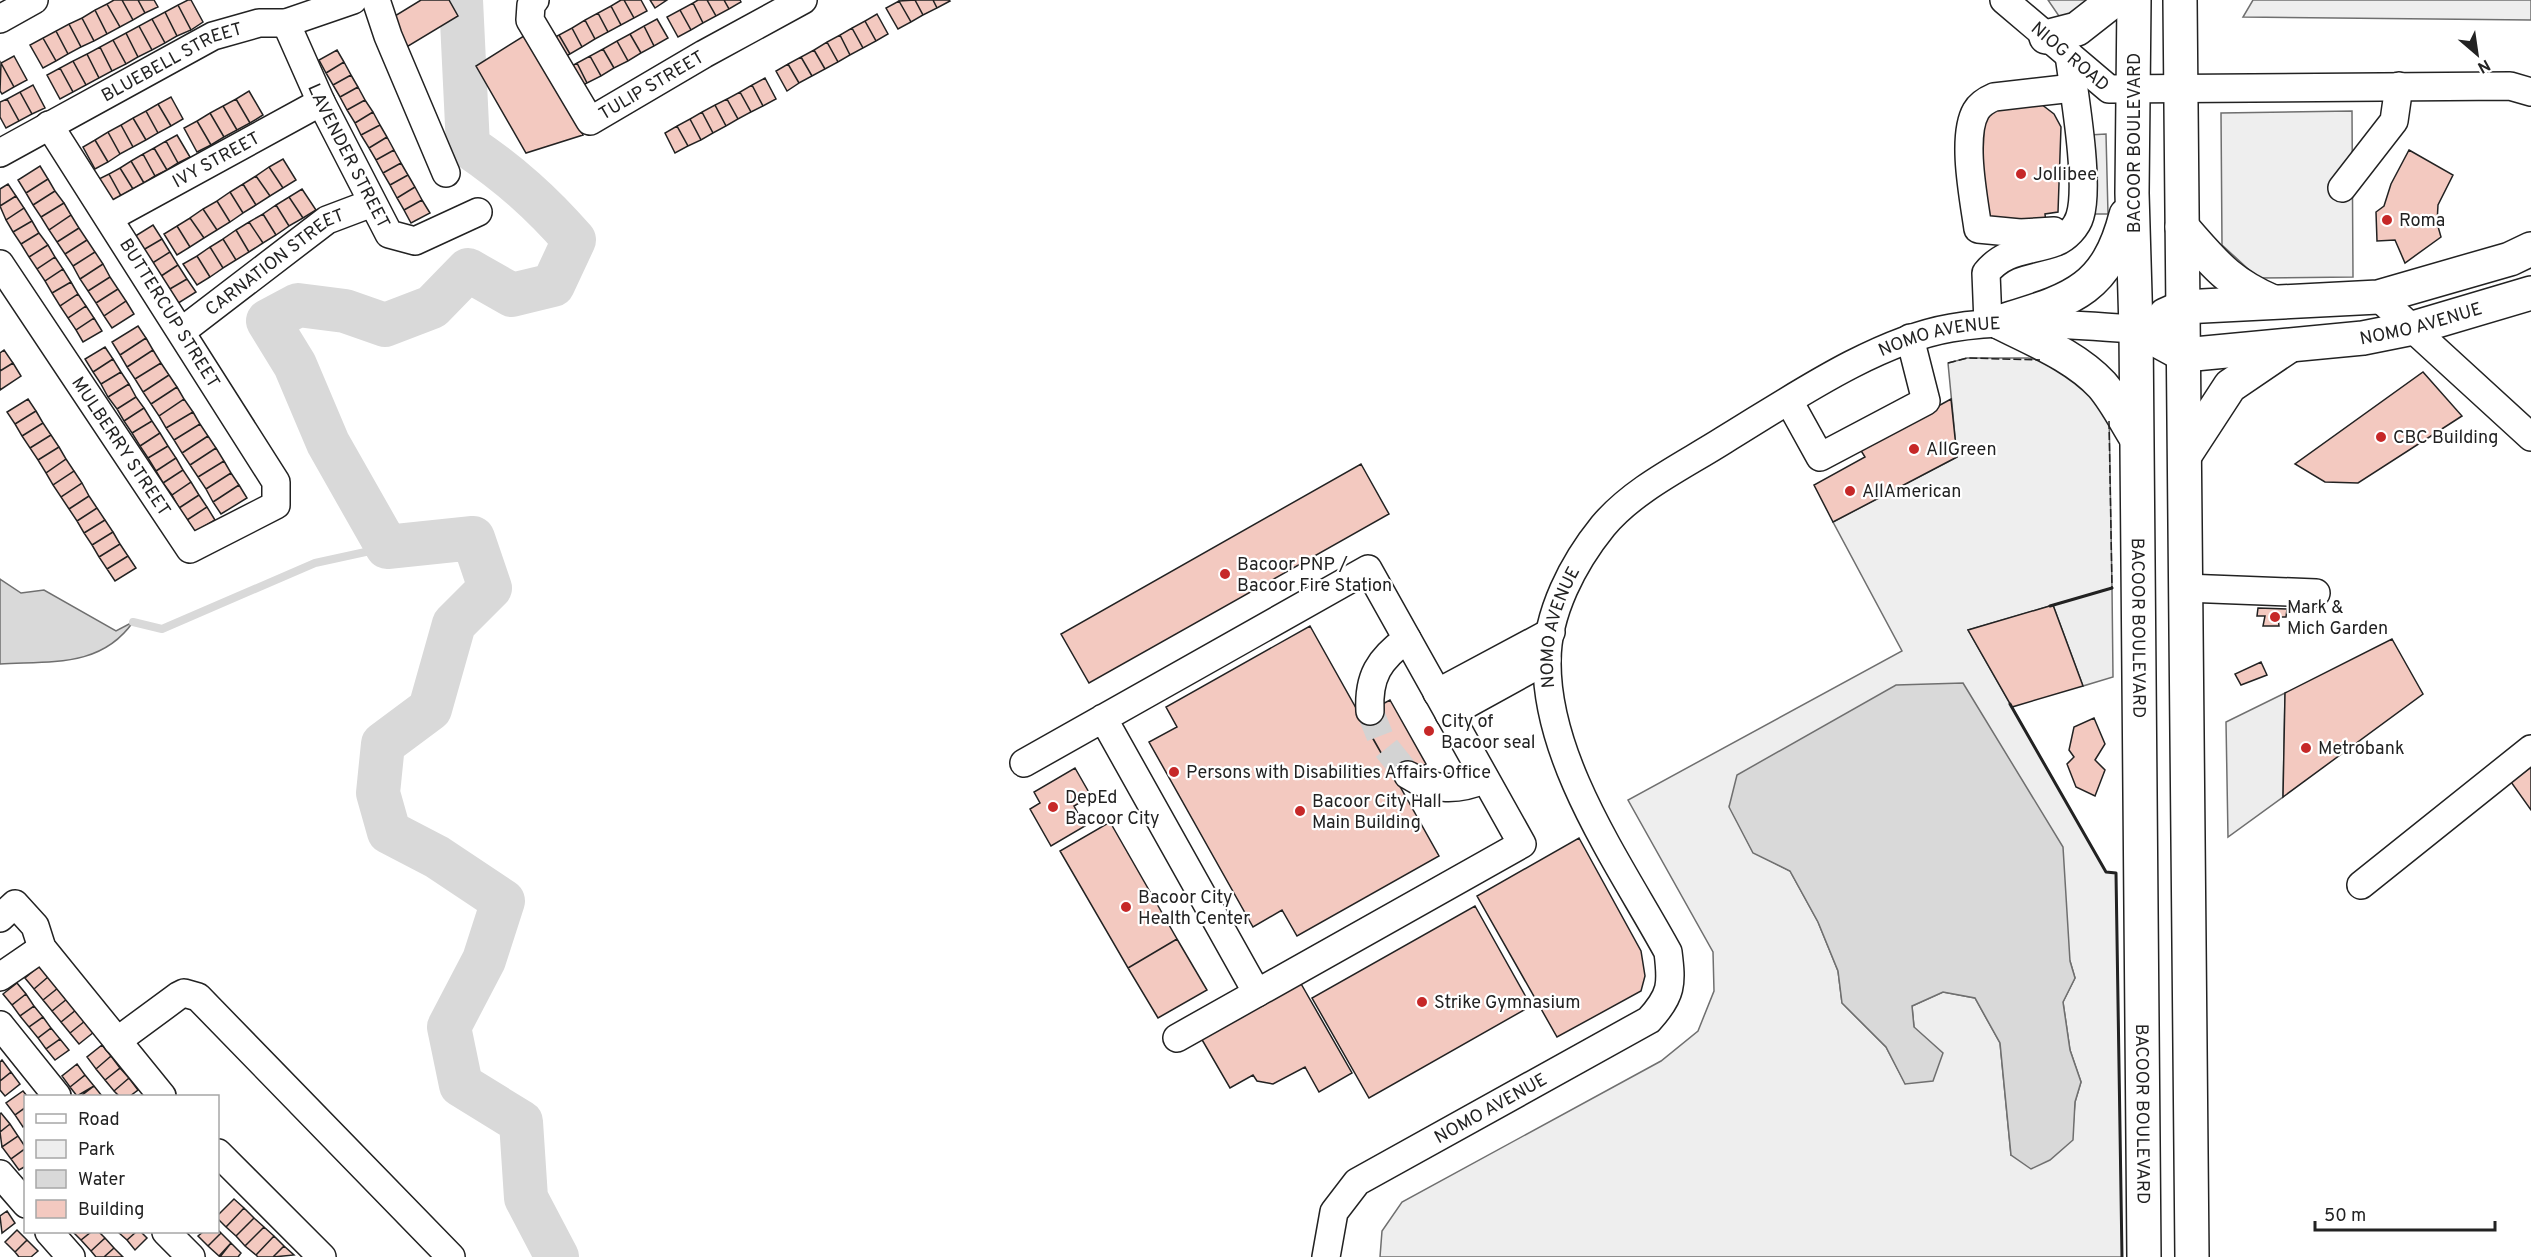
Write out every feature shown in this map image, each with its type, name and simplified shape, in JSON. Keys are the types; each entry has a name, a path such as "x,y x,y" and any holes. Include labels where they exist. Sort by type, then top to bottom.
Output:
{"main road":[{"path":"2057,46 2114,0"},
{"name":"BACOOR BOULEVARD","path":"2134,0 2132,193 2136,329 2135,436 2144,1257"},
{"path":"2180,0 2192,1257"},
{"path":"1994,322 2061,303 2098,274 2118,246 2132,193"},
{"path":"2182,227 2224,275 2251,292 2275,303"},
{"name":"NOMO AVENUE","path":"2136,329 2183,307 2378,297 2510,259 2531,249"},
{"name":"NOMO AVENUE","path":"2136,329 2184,355 2363,338 2413,328 2531,293"},
{"path":"1994,322 2064,356 2088,372 2104,387 2135,436"},
{"path":"2185,455 2230,386 2292,344"}],"street":[{"path":"0,19 33,0"},
{"name":"BLUEBELL STREET","path":"0,153 213,36 259,23 286,23 353,0"},
{"path":"376,0 388,36 446,173"},
{"name":"TULIP STREET","path":"535,0 531,5 530,20 590,121 704,54 803,0"},
{"name":"NIOG ROAD","path":"2016,4 2057,46 2109,89 2524,86"},
{"name":"LAVENDER STREET","path":"286,23 321,102 389,234 415,241 478,212"},
{"path":"1994,322 1986,273 1993,264 2007,254 2057,242 2072,230 2079,219 2082,164 2073,88 2057,46"},
{"path":"2342,188 2394,121 2399,86"},
{"path":"2072,230 2020,233 1978,229 1972,188 1970,132 1976,111 1985,101 1994,97 2073,88"},
{"name":"IVY STREET","path":"109,218 321,102"},
{"name":"BUTTERCUP STREET","path":"48,125 182,331 276,482 276,505"},
{"name":"CARNATION STREET","path":"182,331 327,220 372,203"},
{"name":"MULBERRY STREET","path":"0,264 190,549 276,505"},
{"path":"2378,297 2531,437"},
{"name":"NOMO AVENUE","path":"1326,1257 1334,1212 1357,1182 1649,1020 1664,1004 1672,982 1668,952 1600,830 1564,751 1551,711 1547,660 1559,602 1571,574 1605,525 1630,500 1662,478 1789,401 1910,338 1950,328 1994,322 2136,329"},
{"path":"1789,401 1820,457 1926,400 1910,338"},
{"path":"1024,763 1103,718 1215,668 1368,569 1522,844 1177,1038"},
{"path":"2185,588 2316,593"},
{"path":"1443,704 1551,632"},
{"path":"1370,711 1369,692 1378,666 1407,639"},
{"path":"1443,704 1547,660"},
{"path":"1103,718 1257,993"},
{"path":"2361,885 2531,749"},
{"path":"1408,774 1421,784 1448,789 1485,779"},
{"path":"0,918 15,904 35,926 42,948 161,1095"},
{"path":"0,977 42,948"},
{"path":"117,1041 178,996 184,993 198,997 451,1257"},
{"path":"0,1025 56,1095"},
{"path":"219,1154 322,1257"},
{"path":"0,1174 24,1202"},
{"path":"50,1233 71,1257"},
{"path":"167,1233 191,1257"}],"green space":[{"path":"2253,0 2531,0 2531,20 2243,17"},
{"path":"2352,111 2353,277 2258,278 2222,245 2221,113"},
{"path":"1967,358 2028,358 2048,362 2109,407 2112,588 1968,630 2106,872 2116,873 2122,1257 1380,1257 1382,1231 1402,1202 1661,1061 1698,1031 1714,991 1713,952 1628,800 1902,651 1833,522 1957,457 1948,363","holes":["1730,807 2070,961 2075,978 2063,1002 2070,1050 2081,1082 2075,1102 2072,1140 2011,1155 2000,1043 1975,998 1943,992 1912,1006 1914,1027 1905,1083 1886,1047 1842,1003 1838,971 1818,922 1790,871 1753,852"]}],"shaded area":[{"path":"2048,0 2089,0 2061,19"},
{"path":"2106,134 2108,214 2092,214 2089,135"},
{"path":"2112,588 2113,677 2083,686 2053,605"},
{"path":"2285,693 2283,797 2228,837 2226,722"}],"water":[{"path":"0,579 21,593 44,590 116,631 133,622 106,648 90,655 56,662 0,664"},
{"path":"1963,683 2063,847 2070,961 2075,978 2063,1002 2070,1050 2081,1082 2075,1102 2073,1140 2050,1160 2031,1169 2011,1155 2000,1043 1975,998 1943,992 1912,1006 1914,1027 1943,1053 1933,1081 1905,1084 1886,1047 1842,1003 1838,971 1818,922 1790,871 1753,853 1729,807 1737,775 1896,685"}],"building":[{"path":"114,0 122,0 133,20 120,27 107,4"},
{"path":"122,0 138,0 145,13 133,20"},
{"path":"138,0 154,0 158,7 145,13"},
{"path":"191,0 203,22 191,30 178,5"},
{"path":"421,0 449,0 458,16 400,51 385,22"},
{"path":"624,0 634,18 621,25 611,6"},
{"path":"624,0 641,0 647,11 634,18"},
{"path":"650,0 667,0 655,8"},
{"path":"698,0 707,0 716,16 703,23 693,3"},
{"path":"707,0 724,0 729,9 716,16"},
{"path":"724,0 740,0 741,2 729,9"},
{"path":"915,0 923,15 911,22 899,1"},
{"path":"915,0 933,0 937,8 923,15"},
{"path":"933,0 949,0 950,1 937,8"},
{"path":"899,1 911,22 898,29 886,8"},
{"path":"693,3 703,23 691,30 680,10"},
{"path":"107,4 120,27 107,34 95,10"},
{"path":"178,5 191,30 177,36 165,12"},
{"path":"611,6 621,25 608,32 598,13"},
{"path":"95,10 107,34 94,41 82,18"},
{"path":"680,10 691,30 678,37 667,17"},
{"path":"165,12 177,36 165,43 152,19"},
{"path":"598,13 608,32 595,39 585,20"},
{"path":"877,14 888,34 876,41 865,21"},
{"path":"82,18 94,41 81,47 69,24"},
{"path":"152,19 165,43 152,50 139,26"},
{"path":"657,19 668,38 654,46 644,26"},
{"path":"585,20 595,39 582,47 572,28"},
{"path":"865,21 876,41 863,48 852,28"},
{"path":"69,24 81,47 68,54 56,31"},
{"path":"139,26 152,50 138,57 126,33"},
{"path":"644,26 654,46 641,53 630,34"},
{"path":"572,28 582,47 570,54 559,35"},
{"path":"852,28 863,48 850,55 840,35"},
{"path":"56,31 68,54 56,61 43,38"},
{"path":"126,33 138,57 126,64 113,40"},
{"path":"527,34 583,135 526,153 476,66"},
{"path":"630,34 641,53 628,61 617,41"},
{"path":"559,35 570,54 557,61 546,42"},
{"path":"840,35 850,55 838,62 827,42"},
{"path":"43,38 56,61 43,68 30,45"},
{"path":"113,40 126,64 112,71 100,47"},
{"path":"617,41 628,61 614,68 603,49"},
{"path":"827,42 838,62 825,69 814,50"},
{"path":"100,47 112,71 99,78 87,54"},
{"path":"603,49 614,68 601,76 590,56"},
{"path":"337,50 344,62 326,73 319,60"},
{"path":"814,50 825,69 812,76 801,57"},
{"path":"87,54 99,78 86,85 73,61"},
{"path":"14,56 27,80 14,87 1,63"},
{"path":"590,56 601,76 587,83 577,63"},
{"path":"801,57 812,76 799,83 788,64"},
{"path":"73,61 86,85 73,92 60,68"},
{"path":"344,62 351,75 333,85 326,73"},
{"path":"1,63 14,87 2,94 0,91"},
{"path":"577,63 587,83 574,90 563,71"},
{"path":"788,64 799,83 787,91 776,71"},
{"path":"60,68 73,92 60,99 47,75"},
{"path":"351,75 358,87 340,97 333,85"},
{"path":"765,78 776,99 763,106 752,85"},
{"path":"33,85 45,108 32,114 20,92"},
{"path":"752,85 763,106 751,112 740,92"},
{"path":"358,87 365,100 347,110 340,97"},
{"path":"249,91 263,115 250,123 236,99"},
{"path":"20,92 32,114 19,121 7,99"},
{"path":"740,92 751,112 738,119 727,99"},
{"path":"171,97 183,119 171,126 158,104"},
{"path":"7,99 19,121 6,128 0,117 0,102"},
{"path":"236,99 250,123 237,130 223,106"},
{"path":"727,99 738,119 726,126 715,105"},
{"path":"365,100 373,112 355,123 347,110"},
{"path":"158,104 171,126 158,133 146,111"},
{"name":"Jollibee","path":"2041,104 2054,114 2061,127 2058,212 2045,214 2046,224 1982,217 1984,108"},
{"path":"715,105 726,126 713,133 702,112"},
{"path":"223,106 237,130 224,137 210,113"},
{"path":"146,111 158,133 146,140 133,118"},
{"path":"373,112 380,125 361,135 355,123"},
{"path":"702,112 713,133 701,140 690,119"},
{"path":"210,113 224,137 211,145 197,121"},
{"path":"133,118 146,140 133,147 121,125"},
{"path":"690,119 701,140 688,146 677,126"},
{"path":"197,121 211,145 197,152 184,128"},
{"path":"121,125 133,147 120,154 108,132"},
{"path":"380,125 387,137 369,148 361,135"},
{"path":"677,126 688,146 675,153 665,133"},
{"path":"108,132 120,154 108,162 95,140"},
{"path":"177,135 190,157 178,163 166,141"},
{"path":"387,137 394,150 376,160 369,148"},
{"path":"95,140 108,162 95,169 83,147"},
{"path":"166,141 178,163 167,170 154,148"},
{"path":"154,148 167,170 155,176 143,154"},
{"path":"394,150 401,163 383,173 376,160"},
{"path":"2409,150 2453,175 2438,205 2437,223 2441,237 2405,263 2395,240 2377,241 2376,212 2384,206 2391,184"},
{"path":"143,154 155,176 144,183 131,161"},
{"path":"283,159 296,180 283,188 269,167"},
{"path":"131,161 144,183 133,189 120,168"},
{"path":"401,163 408,175 390,185 383,173"},
{"path":"40,166 48,179 26,193 18,180"},
{"path":"269,167 283,188 270,196 256,176"},
{"path":"120,168 133,189 121,196 109,174"},
{"path":"109,174 121,196 110,202 97,180"},
{"path":"408,175 415,187 397,198 390,185"},
{"path":"256,176 270,196 256,205 243,184"},
{"path":"48,179 55,191 33,205 26,193"},
{"path":"8,184 16,196 0,206 0,189"},
{"path":"243,184 256,205 243,213 230,192"},
{"path":"415,187 422,200 404,210 397,198"},
{"path":"302,189 316,210 303,218 289,197"},
{"path":"55,191 64,203 41,217 33,205"},
{"path":"230,192 243,213 230,222 217,201"},
{"path":"16,196 24,208 6,220 0,206"},
{"path":"289,197 303,218 289,226 276,205"},
{"path":"422,200 430,213 411,223 404,210"},
{"path":"217,201 230,222 217,230 203,209"},
{"path":"64,203 71,215 49,230 41,217"},
{"path":"276,205 289,226 276,235 263,214"},
{"path":"24,208 32,221 13,232 6,220"},
{"path":"203,209 217,230 204,238 190,218"},
{"path":"263,214 276,235 263,243 249,222"},
{"path":"71,215 79,228 57,242 49,230"},
{"path":"190,218 204,238 190,247 177,226"},
{"path":"32,221 39,233 21,244 13,232"},
{"path":"249,222 263,243 249,252 236,230"},
{"path":"153,225 162,239 138,253 129,240"},
{"path":"177,226 190,247 177,255 164,234"},
{"path":"79,228 87,240 65,254 57,242"},
{"path":"236,230 249,252 236,260 223,239"},
{"path":"39,233 48,245 29,257 21,244"},
{"path":"162,239 170,252 146,267 138,253"},
{"path":"223,239 236,260 223,268 210,247"},
{"path":"87,240 95,252 73,266 65,254"},
{"path":"48,245 55,257 37,269 29,257"},
{"path":"210,247 223,268 210,277 197,256"},
{"path":"95,252 103,264 80,279 73,266"},
{"path":"170,252 178,265 155,280 146,267"},
{"path":"197,256 210,277 197,285 183,264"},
{"path":"55,257 63,269 45,281 37,269"},
{"path":"103,264 110,277 88,291 80,279"},
{"path":"178,265 187,279 163,293 155,280"},
{"path":"63,269 71,282 52,293 45,281"},
{"path":"110,277 118,289 96,303 88,291"},
{"path":"187,279 196,292 172,307 163,293"},
{"path":"71,282 78,294 60,306 52,293"},
{"path":"118,289 126,301 104,316 96,303"},
{"path":"78,294 86,306 68,318 60,306"},
{"path":"126,301 134,314 112,328 104,316"},
{"path":"86,306 94,318 76,330 68,318"},
{"path":"94,318 102,331 83,342 76,330"},
{"path":"138,326 146,338 120,355 112,342"},
{"path":"146,338 153,350 127,367 120,355"},
{"path":"105,347 113,359 93,372 85,359"},
{"path":"4,350 13,363 0,371 0,353"},
{"path":"153,350 161,363 135,379 127,367"},
{"path":"113,359 121,372 101,384 93,372"},
{"path":"13,363 21,376 0,390 0,371"},
{"path":"161,363 169,375 143,392 135,379"},
{"path":"121,372 129,384 108,397 101,384"},
{"name":"CBC Building","path":"2423,372 2462,416 2358,483 2325,482 2295,464"},
{"path":"169,375 177,387 151,404 143,392"},
{"path":"129,384 136,397 117,409 108,397"},
{"path":"177,387 184,399 159,416 151,404"},
{"path":"136,397 144,408 124,421 117,409"},
{"path":"28,399 36,411 15,424 7,412"},
{"path":"184,399 193,412 166,428 159,416"},
{"path":"1951,399 1957,457 1833,522 1814,485 1865,457 1860,449"},
{"path":"144,408 152,421 132,433 124,421"},
{"path":"36,411 43,423 22,436 15,424"},
{"path":"193,412 200,424 174,440 166,428"},
{"path":"152,421 160,433 140,446 132,433"},
{"path":"43,423 51,435 30,448 22,436"},
{"path":"200,424 208,436 182,453 174,440"},
{"path":"160,433 168,446 148,458 140,446"},
{"path":"51,435 59,447 38,460 30,448"},
{"path":"208,436 216,448 190,465 182,453"},
{"path":"168,446 176,458 156,471 148,458"},
{"path":"59,447 66,459 46,473 38,460"},
{"path":"216,448 224,461 198,477 190,465"},
{"path":"176,458 183,470 163,483 156,471"},
{"path":"66,459 74,471 53,485 46,473"},
{"path":"224,461 231,473 206,489 198,477"},
{"name":"Bacoor PNP / Bacoor Fire Station","path":"1361,464 1389,514 1089,683 1061,634"},
{"path":"183,470 191,482 172,495 163,483"},
{"path":"74,471 82,483 61,497 53,485"},
{"path":"231,473 239,485 213,502 206,489"},
{"path":"191,482 199,495 179,508 172,495"},
{"path":"82,483 89,496 69,509 61,497"},
{"path":"239,485 247,498 221,514 213,502"},
{"path":"199,495 207,507 187,520 179,508"},
{"path":"89,496 97,508 77,521 69,509"},
{"path":"207,507 215,520 195,532 187,520"},
{"path":"97,508 105,520 84,533 77,521"},
{"path":"105,520 113,532 92,545 84,533"},
{"path":"113,532 120,544 99,557 92,545"},
{"path":"120,544 128,556 107,569 99,557"},
{"path":"128,556 136,568 115,581 107,569"},
{"path":"2053,605 2083,686 2012,707 1968,630"},
{"name":"Mark & Mich Garden","path":"2258,608 2287,609 2286,617 2278,617 2279,626 2263,626 2265,616 2257,616"},
{"name":"Bacoor City Hall Main Building","path":"1310,626 1439,856 1297,936 1282,910 1253,927 1149,742 1177,727 1166,707"},
{"path":"2392,639 2423,694 2283,797 2285,693"},
{"path":"2261,662 2267,675 2241,685 2235,674"},
{"path":"1390,700 1426,764 1397,781 1360,716"},
{"path":"2094,718 2105,744 2095,760 2105,770 2095,796 2076,787 2067,764 2074,757 2069,750 2074,727"},
{"path":"2531,767 2531,810 2511,782"},
{"name":"DepEd Bacoor City","path":"1075,768 1091,796 1074,806 1085,826 1051,846 1030,809 1040,803 1034,792"},
{"name":"Bacoor City Health Center","path":"1110,822 1177,939 1128,968 1060,851"},
{"path":"1579,838 1641,951 1645,976 1641,991 1557,1037 1477,896"},
{"name":"Strike Gymnasium","path":"1475,906 1531,1006 1369,1098 1312,998"},
{"path":"1177,939 1207,990 1158,1018 1128,968"},
{"path":"39,966 48,977 34,989 25,978"},
{"path":"48,977 58,988 43,1000 34,989"},
{"path":"1300,982 1352,1073 1319,1092 1305,1067 1273,1084 1257,1081 1253,1075 1230,1088 1201,1038"},
{"path":"17,983 26,994 12,1005 3,994"},
{"path":"58,988 67,999 52,1011 43,1000"},
{"path":"26,994 34,1006 20,1016 12,1005"},
{"path":"67,999 76,1010 61,1022 52,1011"},
{"path":"34,1006 43,1017 29,1027 20,1016"},
{"path":"76,1010 85,1021 70,1033 61,1022"},
{"path":"43,1017 51,1028 38,1038 29,1027"},
{"path":"85,1021 94,1032 79,1044 70,1033"},
{"path":"51,1028 60,1039 46,1049 38,1038"},
{"path":"60,1039 69,1050 55,1060 46,1049"},
{"path":"102,1045 111,1056 96,1069 87,1057"},
{"path":"111,1056 120,1068 105,1080 96,1069"},
{"path":"2,1060 11,1072 0,1081 0,1062"},
{"path":"77,1064 85,1075 70,1087 62,1076"},
{"path":"120,1068 129,1078 114,1091 105,1080"},
{"path":"11,1072 20,1084 5,1096 0,1090 0,1081"},
{"path":"85,1075 94,1086 79,1095 70,1087"},
{"path":"129,1078 138,1090 131,1095 118,1095 114,1091"},
{"path":"94,1086 101,1095 82,1095"},
{"path":"23,1091 26,1095 24,1095 24,1108 15,1115 6,1103"},
{"path":"24,1108 24,1126 23,1127 15,1115"},
{"path":"0,1114 10,1124 0,1132"},
{"path":"10,1124 18,1136 2,1147 0,1132"},
{"path":"18,1136 24,1145 24,1149 11,1159 2,1147"},
{"path":"24,1149 24,1167 19,1170 11,1159"},
{"path":"234,1199 244,1208 226,1227 219,1220 219,1214"},
{"path":"244,1208 254,1218 236,1236 226,1227"},
{"path":"7,1211 15,1223 2,1233 0,1216"},
{"path":"254,1218 264,1227 245,1246 236,1236"},
{"path":"264,1227 274,1236 256,1255 245,1246"},
{"path":"17,1230 27,1240 15,1252 5,1242"},
{"path":"219,1231 221,1233 208,1246 198,1236 202,1233 219,1233"},
{"path":"74,1233 90,1233 81,1240"},
{"path":"90,1233 100,1233 105,1238 91,1251 81,1240"},
{"path":"119,1233 135,1233 127,1240"},
{"path":"135,1233 142,1233 147,1238 135,1250 127,1240"},
{"path":"221,1233 231,1243 219,1256 208,1246"},
{"path":"274,1236 284,1246 273,1257 258,1257 256,1255"},
{"path":"105,1238 114,1248 104,1257 96,1257 91,1251"},
{"path":"27,1240 38,1251 31,1257 19,1257 15,1252"},
{"path":"231,1243 241,1253 238,1257 220,1257"},
{"path":"284,1246 294,1255 273,1257"},
{"path":"114,1248 123,1257 104,1257"}],"waterway":[{"path":"461,0 468,146 524,190 574,240 553,285 512,295 468,270 432,307 385,325 345,311 298,305 268,321 295,365 328,443 387,547 473,538 490,588 454,624 430,709 383,744 378,793 389,832 437,857 503,901 484,960 449,1027 461,1085 521,1122 526,1198 557,1257"},
{"path":"133,622 162,629 315,563 393,546"}],"tunnel":[{"path":"1370,711 1383,744 1408,775"}],"fence":[{"path":"1948,363 1967,358 2040,360"},
{"path":"2109,421 2112,588"}],"wall":[{"path":"2050,606 2112,588"},
{"path":"2010,704 2106,872 2116,873 2122,1257"}],"place":[{"name":"Jollibee","path":"2021,174"},
{"name":"Roma","path":"2387,220"},
{"name":"CBC Building","path":"2381,437"},
{"name":"AllGreen","path":"1914,449"},
{"name":"AllAmerican","path":"1850,491"},
{"name":"Bacoor PNP / Bacoor Fire Station","path":"1225,574"},
{"name":"Mark & Mich Garden","path":"2275,617"},
{"name":"City of Bacoor seal","path":"1429,731"},
{"name":"Metrobank","path":"2306,748"},
{"name":"Persons with Disabilities Affairs Office","path":"1174,772"},
{"name":"DepEd Bacoor City","path":"1053,807"},
{"name":"Bacoor City Hall Main Building","path":"1300,811"},
{"name":"Bacoor City Health Center","path":"1126,907"},
{"name":"Strike Gymnasium","path":"1422,1002"}]}
